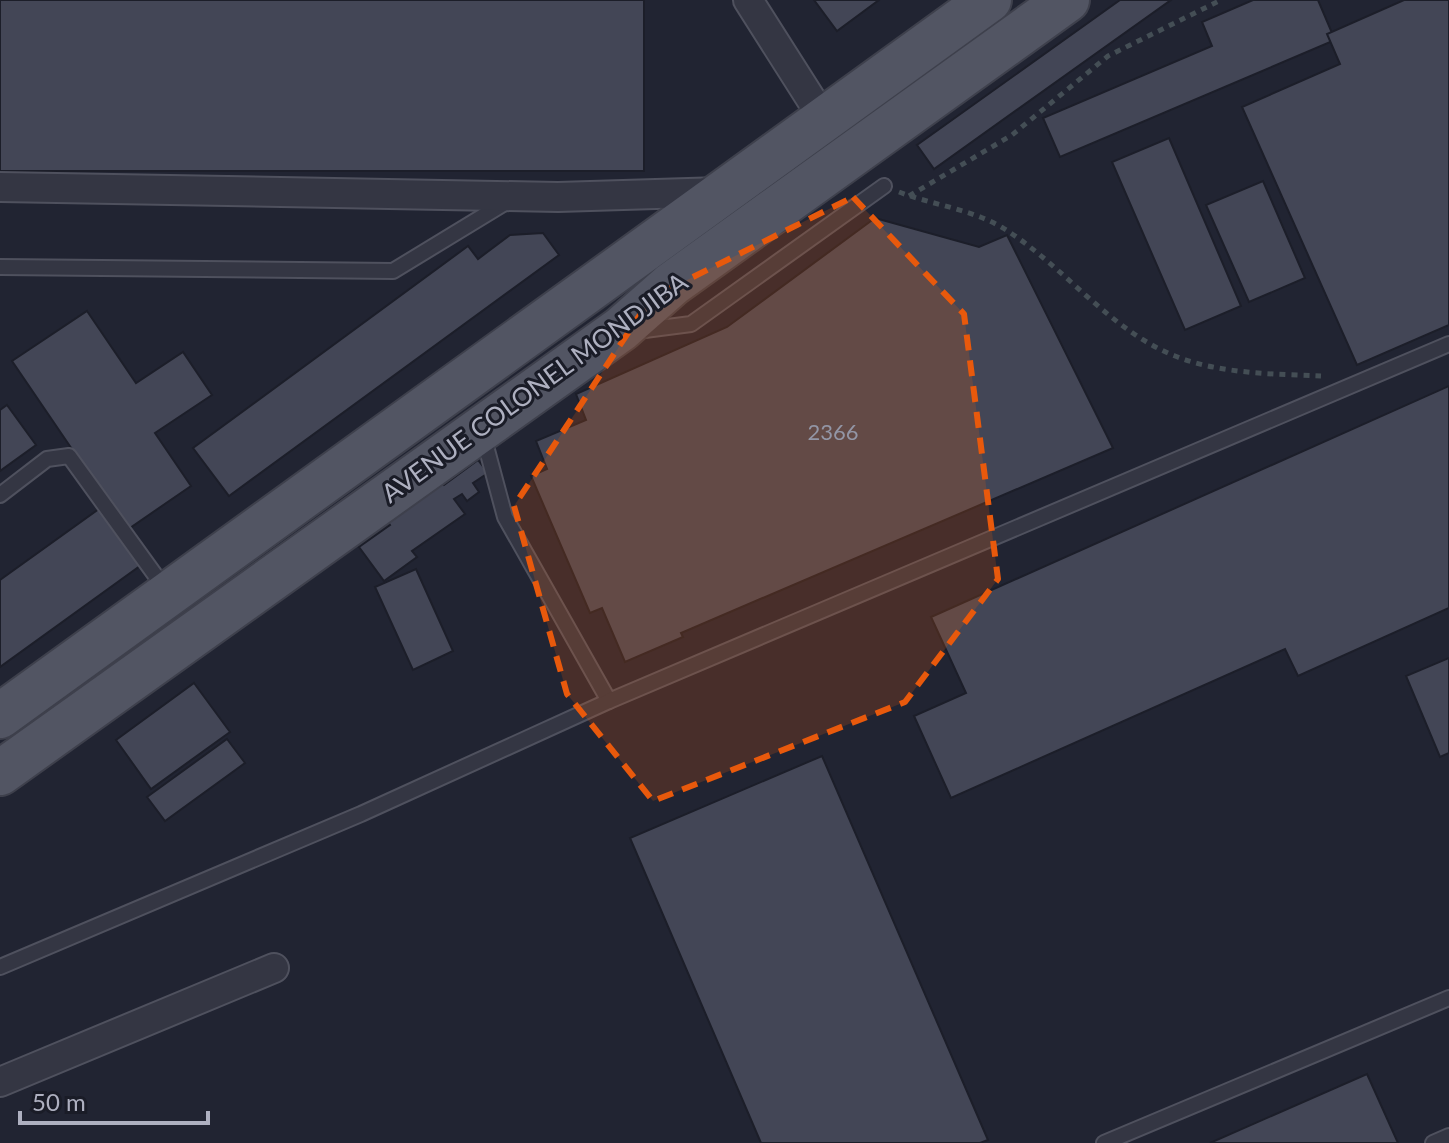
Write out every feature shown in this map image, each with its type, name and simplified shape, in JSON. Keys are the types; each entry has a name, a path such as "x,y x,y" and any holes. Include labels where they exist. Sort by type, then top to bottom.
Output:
{"main road":[{"name":"AVENUE COLONEL MONDJIBA","path":"0,773 481,426 621,329 672,284 1066,0"},
{"name":"AVENUE COLONEL MONDJIBA","path":"0,716 987,2"},
{"path":"721,192 748,230"}],"street":[{"path":"748,0 823,118"},
{"path":"0,187 622,196 721,192"},
{"path":"0,1082 274,968"}],"lane":[{"path":"621,329 639,331 691,324 884,186"},
{"path":"0,267 393,271 517,195"},
{"path":"0,967 361,814 609,701 1449,344"},
{"path":"481,426 505,517 609,701"},
{"path":"0,495 47,459 69,456 168,594"},
{"path":"1104,1143 1449,998"},
{"path":"1434,1143 1449,1136"}],"path":[{"path":"1221,0 1108,56 1012,135 911,197 964,211 1003,228 1144,338 1175,356 1269,374 1370,378"}],"highlighted area":[{"path":"853,197 964,314 998,579 905,702 653,801 567,694 514,506 651,298"}],"building":[{"path":"0,0 644,0 644,171 0,171"},
{"path":"814,0 879,0 837,31"},
{"path":"1120,0 1171,0 934,169 917,145"},
{"path":"1253,0 1318,0 1335,40 1060,157 1043,118 1212,46 1202,22"},
{"path":"1404,0 1449,0 1449,325 1357,365 1242,107 1340,64 1327,34"},
{"path":"1169,138 1241,306 1185,330 1112,162"},
{"path":"1263,181 1305,278 1249,302 1206,205"},
{"path":"875,218 979,247 1007,235 1113,448 681,633 683,637 625,662 602,608 590,613 531,476 547,469 536,441 586,420 576,394 727,327"},
{"path":"543,233 559,255 229,496 193,448 468,246 478,259 510,235"},
{"path":"87,311 136,383 183,352 212,395 155,433 191,486 127,530 12,361"},
{"path":"1449,386 1449,608 1298,676 1285,649 951,798 914,716 966,693 931,617"},
{"path":"7,405 36,445 0,471 0,410"},
{"path":"478,460 488,473 473,483 479,492 467,501 462,494 454,499 465,514 412,551 417,557 384,581 359,547 390,525 386,519 440,481 444,485"},
{"path":"103,506 144,563 0,667 0,580"},
{"path":"416,569 453,651 413,670 375,587"},
{"path":"1449,658 1449,753 1440,757 1406,676"},
{"path":"194,683 230,732 151,789 116,740"},
{"path":"227,739 245,763 165,821 147,797"},
{"path":"822,756 988,1140 980,1143 761,1143 630,838"},
{"path":"1367,1074 1398,1143 1210,1143"}]}
